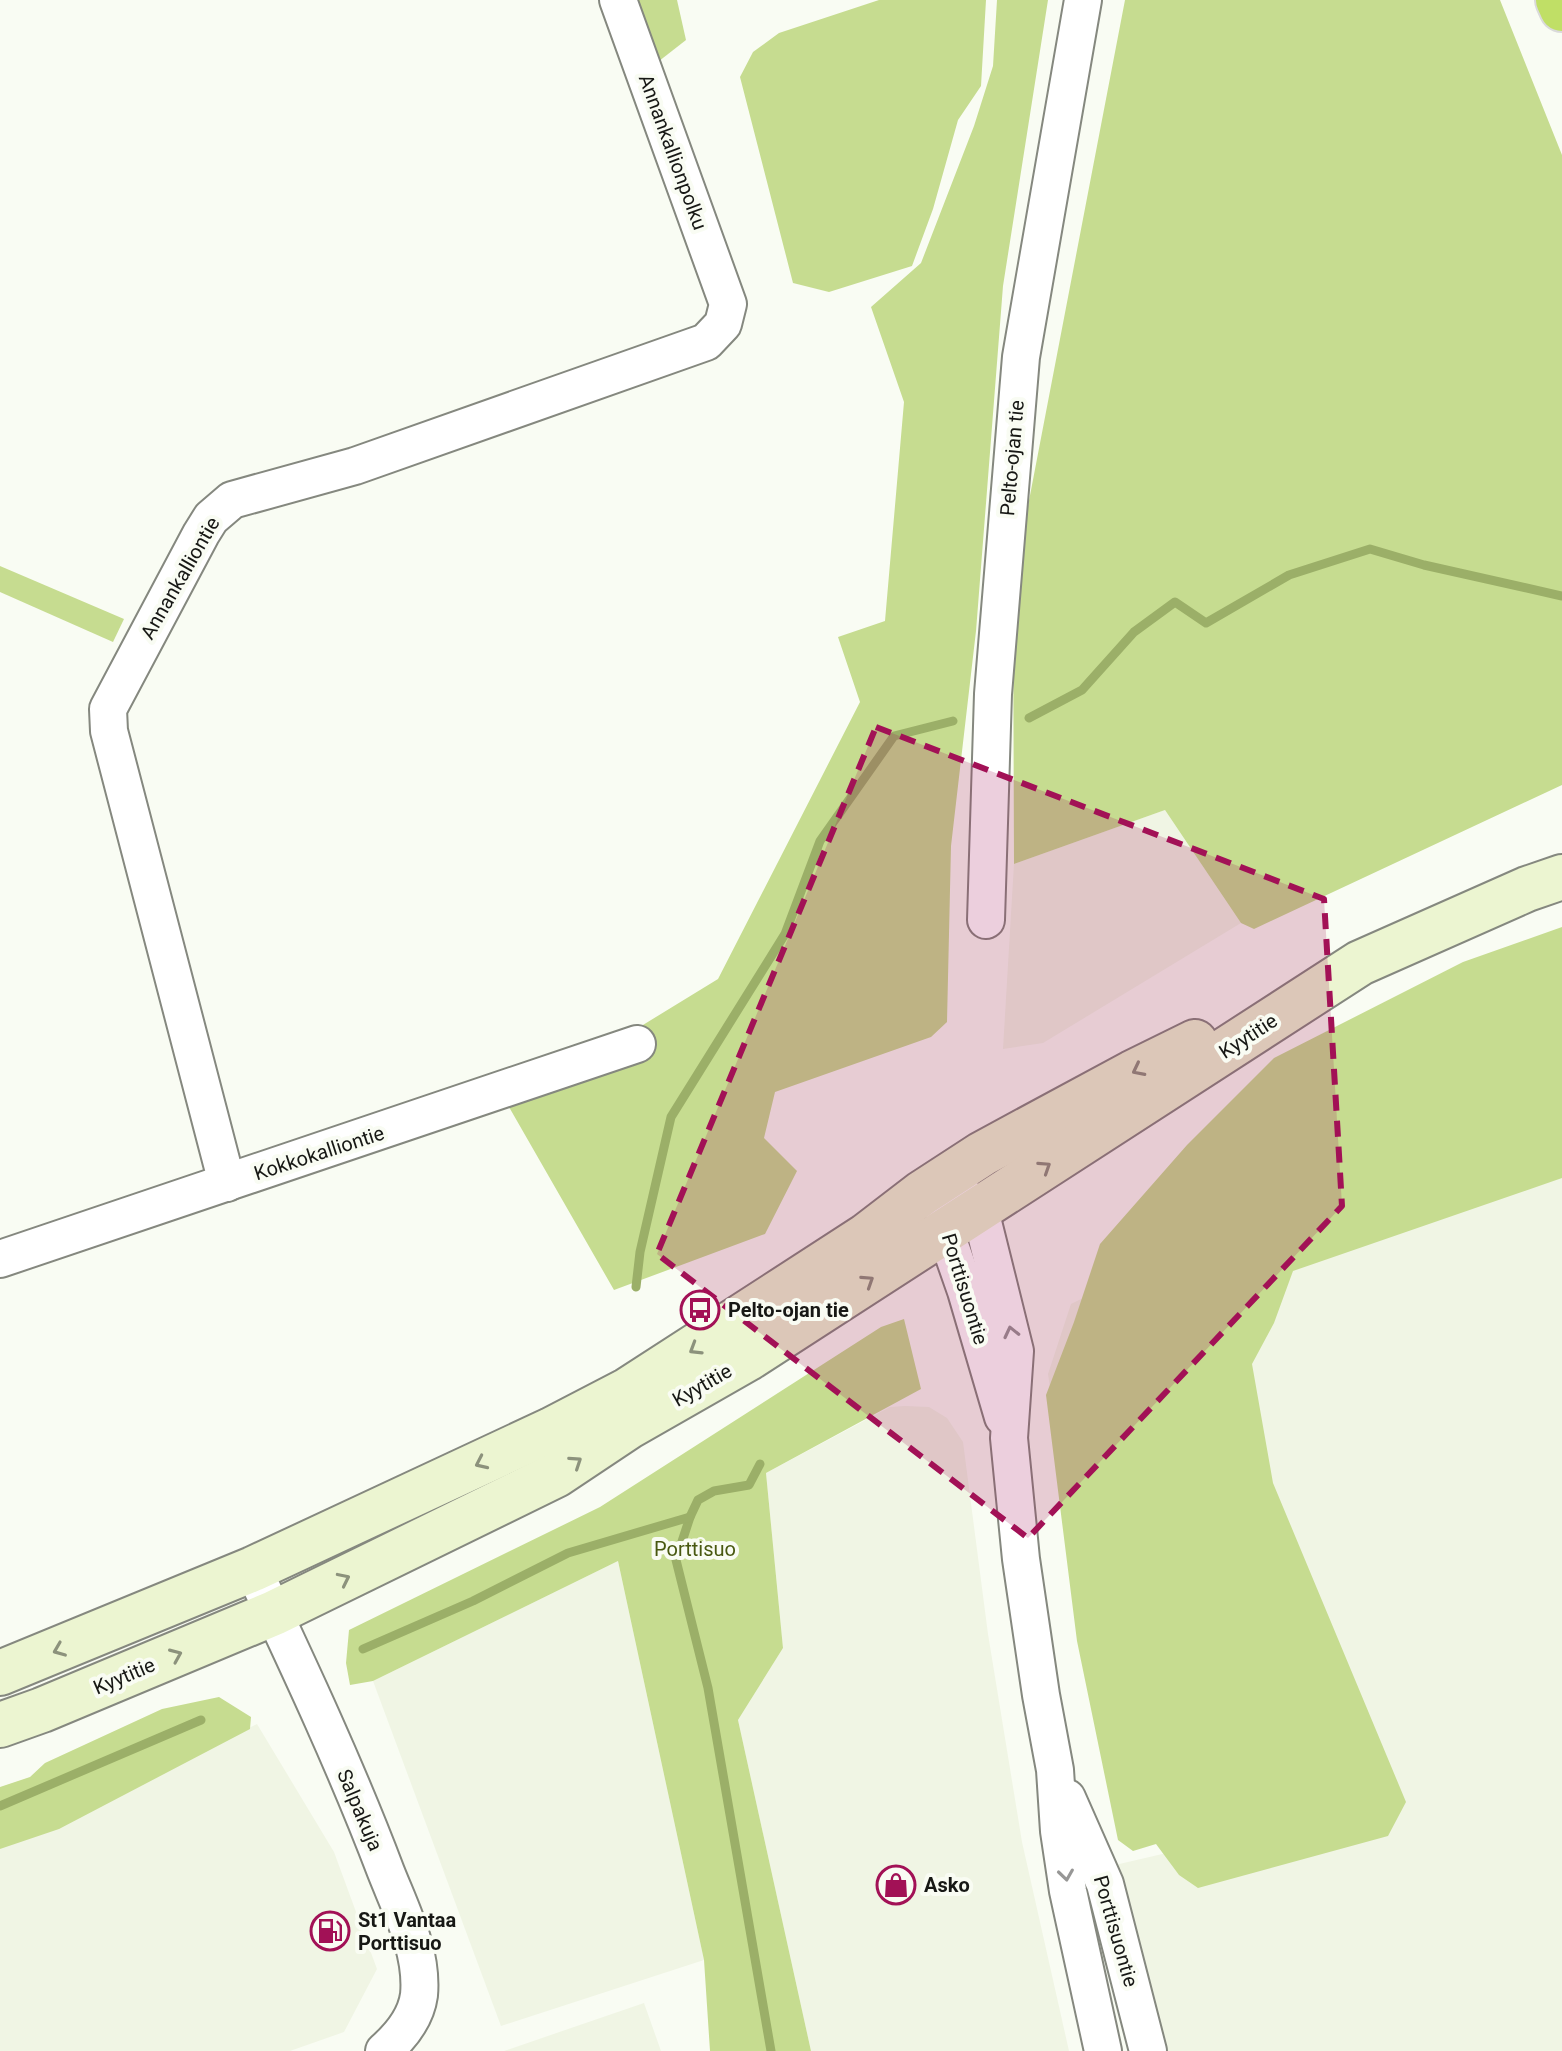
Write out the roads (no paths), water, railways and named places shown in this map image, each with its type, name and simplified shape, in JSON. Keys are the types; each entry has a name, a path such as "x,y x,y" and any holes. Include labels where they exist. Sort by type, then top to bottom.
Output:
{"highway":[{"path":"1558,0 1562,9"}],"main road":[{"name":"Kyytitie","path":"0,1673 253,1569 551,1430 628,1390 854,1244 944,1178 1132,1073 1360,963 1527,889 1562,877"},
{"name":"Kyytitie","path":"0,1725 71,1699 274,1613 556,1475 628,1427 747,1359 1360,963"}],"street":[{"name":"Annankallionpolku","path":"618,0 728,304"},
{"name":"Pelto-ojan tie","path":"986,920 993,694 1021,357 1083,0"},
{"name":"Annankalliontie","path":"227,1183 109,731 108,709 201,534 211,518 232,500 355,466 706,342 723,324 728,304"},
{"name":"Kokkokalliontie","path":"0,1259 637,1044"},
{"name":"Porttisuontie","path":"944,1178 1015,1351 1009,1438 1021,1559 1055,1770 1059,1831 1068,1891 1103,2051"},
{"name":"Salpakuja","path":"253,1569 377,1848 415,1950 419,1998 404,2030 384,2051"},
{"name":"Porttisuontie","path":"1055,1770 1105,1884 1148,2051"}],"waterway":[{"path":"1029,718 1082,690 1134,632 1175,602 1206,623 1289,575 1370,549 1424,565 1562,596"},
{"path":"636,1287 640,1252 671,1117 785,934 820,841 894,736 953,721"},
{"path":"760,1464 749,1485 714,1491 698,1500 676,1560 708,1688 771,2051"},
{"path":"363,1649 473,1601 568,1553 690,1517"},
{"path":"0,1806 201,1720"}],"place":[{"name":"Pelto-ojan tie","path":"700,1310"},
{"name":"Asko","path":"896,1885"},
{"name":"St1 Vantaa Porttisuo","path":"330,1931"}],"park label":[{"name":"Porttisuo","path":"695,1549"}]}
